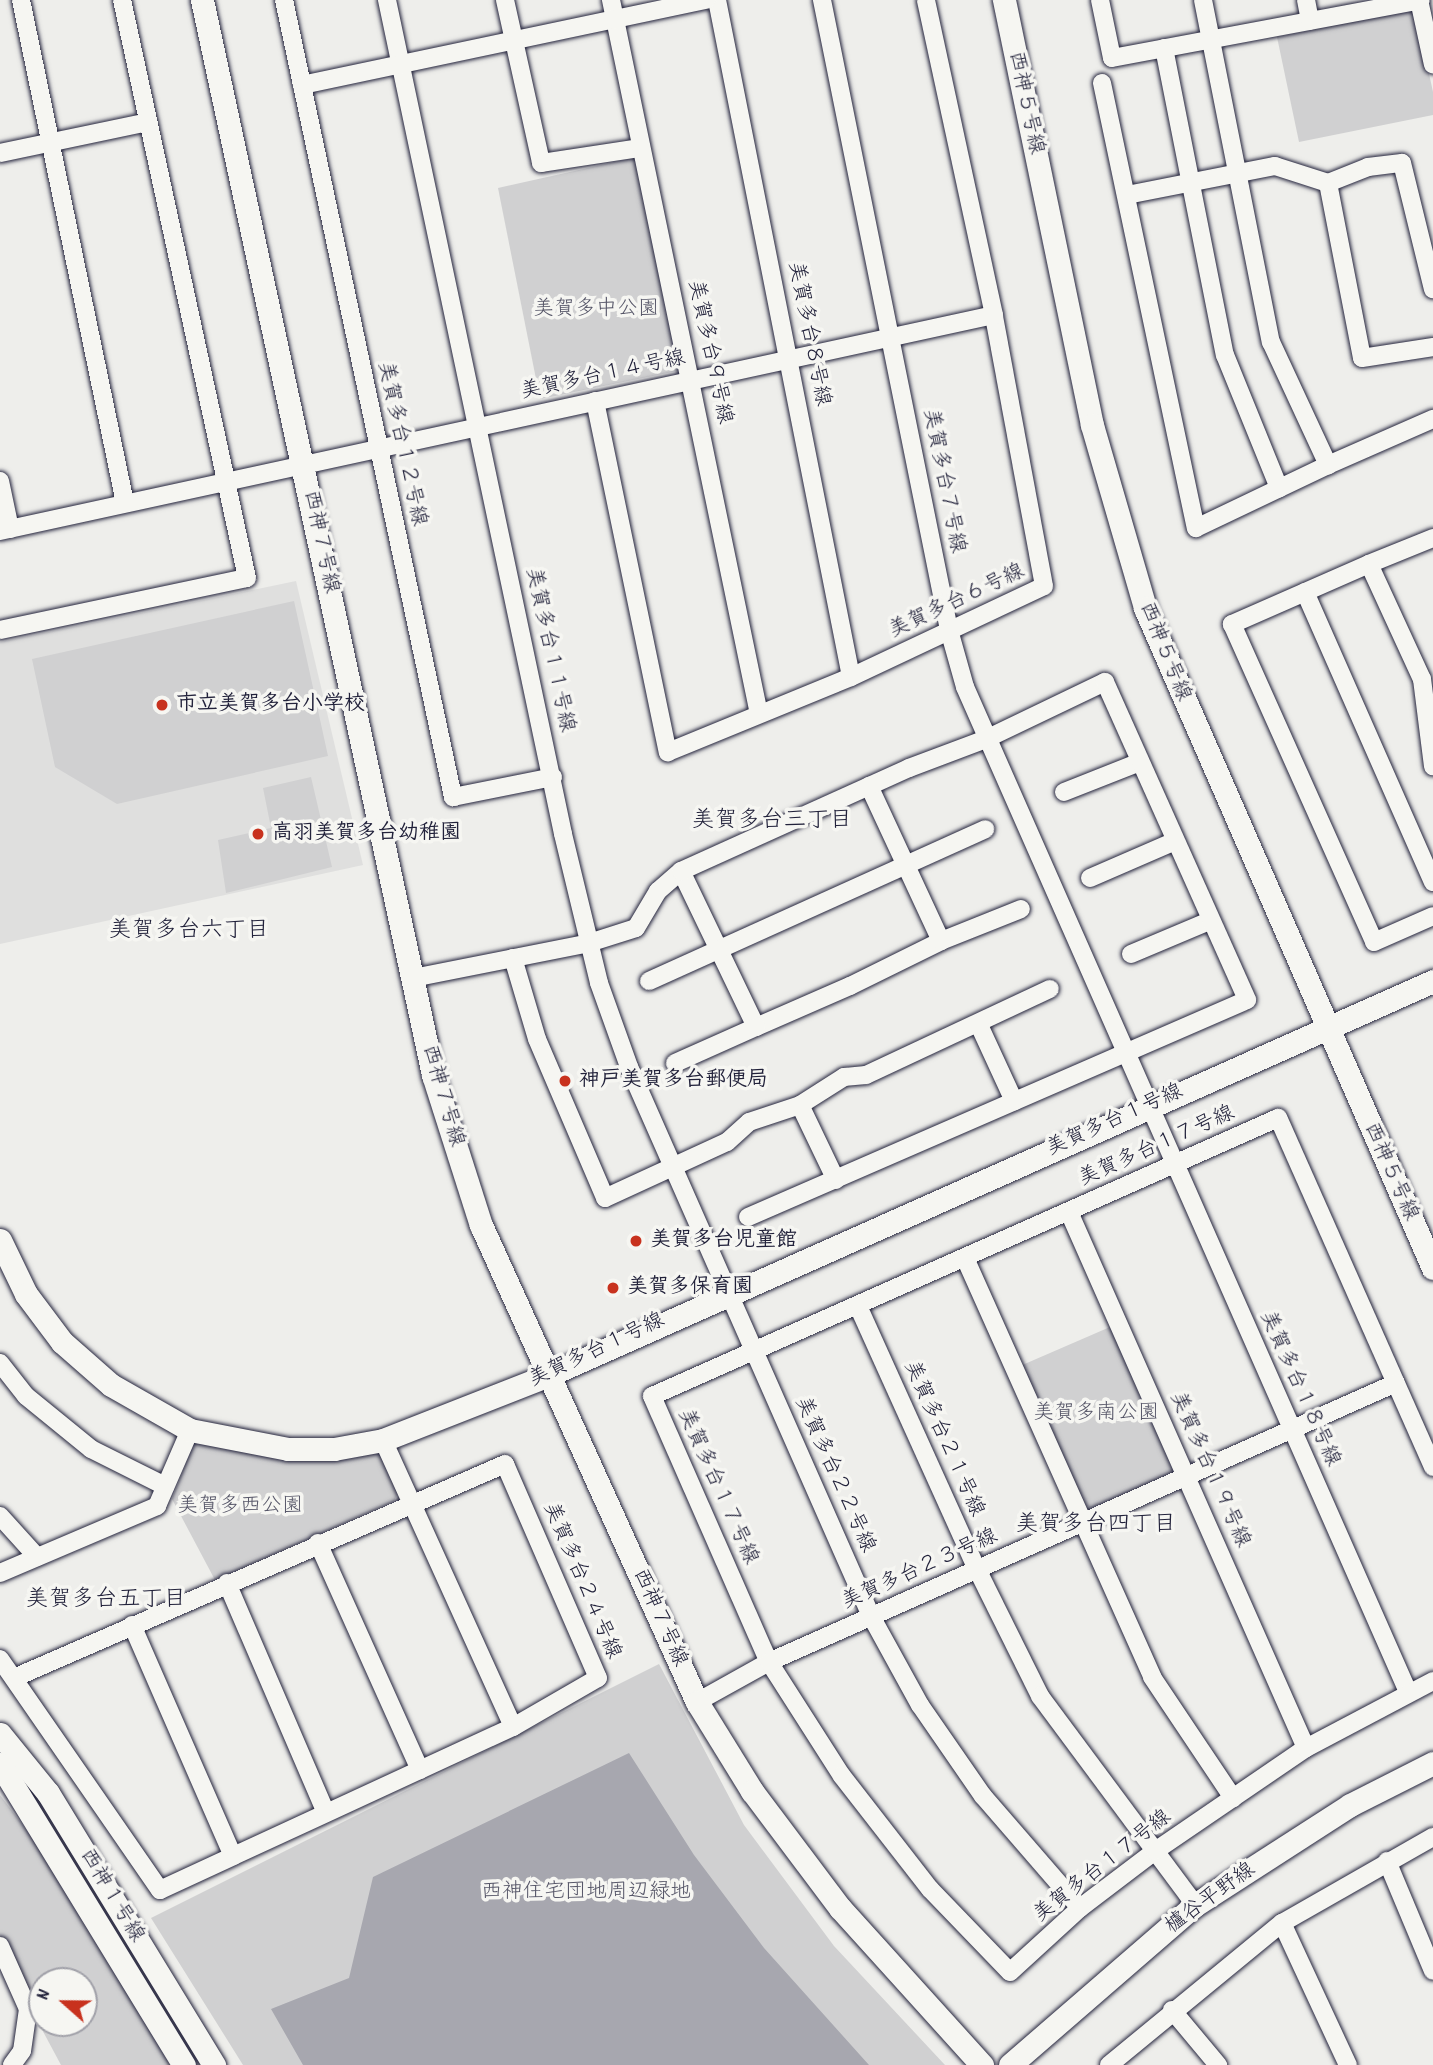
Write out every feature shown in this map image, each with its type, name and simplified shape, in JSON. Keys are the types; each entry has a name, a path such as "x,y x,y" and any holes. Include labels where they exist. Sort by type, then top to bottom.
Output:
{"street":[{"path":"21,0 125,503"},
{"path":"0,630 247,578 122,0"},
{"name":"西神７号線","path":"202,0 304,464 433,1075 481,1225 697,1702 752,1791 840,1908 982,2065"},
{"name":"美賀多台１２号線","path":"284,0 453,797 553,777"},
{"name":"美賀多台１１号線","path":"387,0 589,943 629,1067 728,1292"},
{"path":"505,0 541,163 640,148"},
{"name":"美賀多台９号線","path":"611,0 640,148 693,380 759,715"},
{"path":"302,85 402,68 513,40 707,0"},
{"name":"美賀多台８号線","path":"717,0 851,677"},
{"name":"美賀多台７号線","path":"822,0 949,630 986,739 1148,1106"},
{"name":"美賀多台６号線","path":"595,401 668,752 851,677 1044,586 994,315 926,0"},
{"name":"西神５号線","path":"1004,0 1092,425 1145,608 1433,1268"},
{"path":"1100,0 1112,58 1420,0 1433,65"},
{"path":"1203,0 1271,342 1328,465"},
{"path":"1306,0 1310,21"},
{"path":"1164,48 1225,355 1279,488"},
{"path":"1102,83 1127,195 1155,349 1196,528 1433,419"},
{"path":"0,153 148,122"},
{"path":"1127,195 1275,166 1328,183 1368,167 1402,163 1433,289"},
{"path":"1328,183 1362,358 1432,352"},
{"name":"美賀多台１４号線","path":"5,530 994,315"},
{"path":"0,481 5,530"},
{"path":"1433,538 1232,624 1374,942 1433,915"},
{"path":"1369,564 1422,680 1433,766"},
{"path":"1305,592 1433,882"},
{"path":"412,978 589,943 636,928 657,891 681,871 869,786 986,739 1105,682 1209,921 1247,1000 748,1217"},
{"path":"1064,792 1140,762"},
{"path":"869,786 941,942"},
{"path":"649,981 985,829"},
{"path":"1090,878 1175,841"},
{"path":"681,871 756,1027"},
{"path":"675,1063 941,942 1021,909"},
{"path":"1131,954 1209,921"},
{"path":"513,958 537,1039 605,1198 727,1142 749,1122 800,1105 844,1077 866,1075 931,1041 979,1025 1050,989"},
{"name":"美賀多台１号線","path":"0,1240 26,1294 62,1342 111,1385 190,1430 288,1449 334,1449 383,1440 549,1375 728,1292 1433,981"},
{"path":"979,1025 1014,1101"},
{"path":"800,1105 836,1180"},
{"name":"美賀多台１８号線","path":"1148,1106 1408,1692"},
{"name":"美賀多台１７号線","path":"1433,1467 1278,1118 652,1396 769,1662 842,1776 930,1889 1010,1972 1080,1908 1233,1798 1306,1748 1433,1681"},
{"name":"美賀多台１９号線","path":"1069,1212 1306,1748"},
{"path":"965,1258 1152,1677 1233,1798"},
{"name":"美賀多台２２号線","path":"728,1292 871,1616 920,1705 983,1796 1080,1908"},
{"name":"美賀多台２１号線","path":"858,1306 977,1569 1040,1696 1195,1905"},
{"path":"0,1363 26,1396 91,1449 165,1486"},
{"name":"美賀多台２３号線","path":"697,1702 769,1662 1396,1383"},
{"path":"0,1573 157,1506 190,1430"},
{"path":"383,1440 513,1727"},
{"name":"美賀多台２４号線","path":"0,1659 16,1677 160,1890 513,1727 598,1678 505,1464 411,1501 16,1677"},
{"path":"0,1516 37,1557"},
{"path":"318,1543 420,1770"},
{"path":"227,1583 326,1813"},
{"path":"132,1625 233,1856"},
{"name":"西神１号線","path":"0,1734 48,1793 214,2065"},
{"name":"櫨谷平野線","path":"1010,2065 1195,1905 1350,1805 1433,1763"},
{"name":"西神１号線","path":"0,1765 184,2065"},
{"path":"1110,2065 1172,2010 1282,1923 1433,1837"},
{"path":"1387,1861 1433,1971"},
{"path":"1282,1923 1348,2065"},
{"path":"0,1946 29,2009 22,2051 12,2065"},
{"path":"1172,2010 1218,2065"}],"shaded area":[{"name":"市立美賀多台小学校","path":"296,581 363,865 0,944 0,642"},
{"path":"629,1753 694,1855 764,1948 869,2065 303,2065 271,2009 349,1978 373,1877"}],"green space":[{"path":"1409,10 1416,14 1433,92 1433,115 1299,142 1277,37"},
{"name":"美賀多中公園","path":"637,157 682,370 540,399 498,188"},
{"path":"294,601 328,756 117,804 55,767 32,659"},
{"path":"311,777 332,867 226,893 218,840 271,828 263,788"},
{"name":"美賀多南公園","path":"1110,1327 1174,1467 1169,1475 1096,1509 1084,1505 1020,1366"},
{"name":"美賀多西公園","path":"194,1443 291,1458 379,1450 398,1493 394,1501 215,1580 172,1499"},
{"name":"西神住宅団地周辺緑地","path":"659,1664 744,1825 834,1946 945,2065 243,2065 151,1918"},
{"path":"0,1795 43,1852 170,2065 61,2065 46,2037 98,2037 98,1967 28,1967 28,1987 0,1935"}],"place":[{"name":"市立美賀多台小学校","path":"162,705"},
{"name":"高羽美賀多台幼稚園","path":"258,834"},
{"name":"神戸美賀多台郵便局","path":"565,1081"},
{"name":"美賀多台児童館","path":"636,1241"},
{"name":"美賀多保育園","path":"613,1288"}],"district":[{"name":"美賀多台三丁目","path":"772,822"},
{"name":"美賀多台六丁目","path":"189,932"},
{"name":"美賀多台四丁目","path":"1096,1526"},
{"name":"美賀多台五丁目","path":"106,1601"}]}
